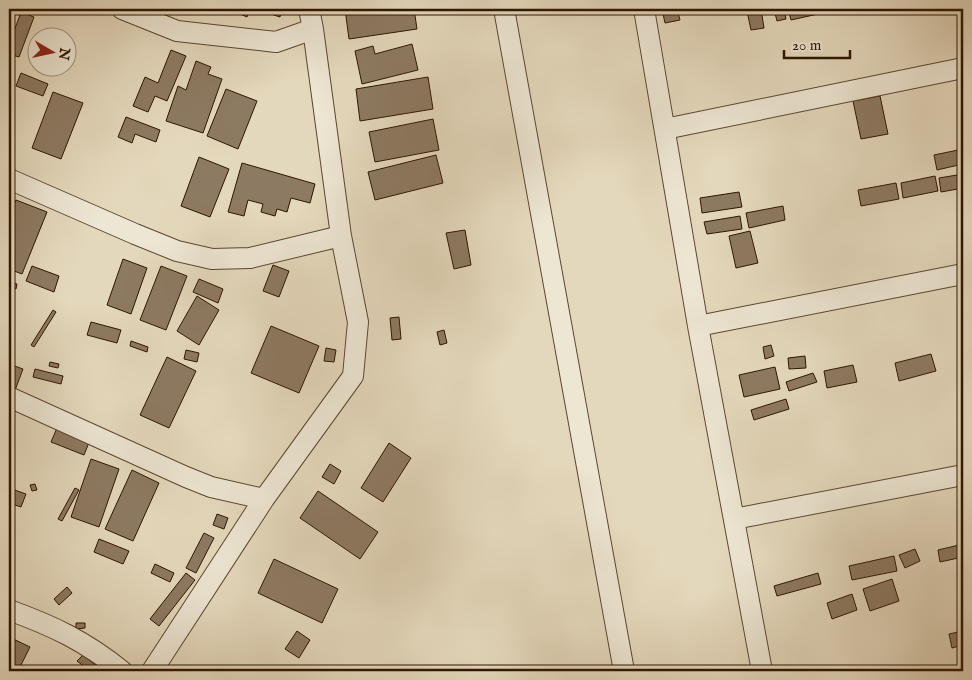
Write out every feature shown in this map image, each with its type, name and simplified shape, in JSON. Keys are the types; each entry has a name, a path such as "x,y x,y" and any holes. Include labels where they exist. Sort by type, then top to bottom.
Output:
{"street":[{"path":"122,9 177,31 276,42 312,29"},
{"path":"152,671 264,499 353,376 358,322 341,236 308,9"},
{"path":"504,9 624,671"},
{"path":"644,9 698,326 762,671"},
{"path":"664,129 963,68"},
{"path":"9,179 135,234 177,250 212,259 250,258 341,236"},
{"path":"698,326 963,274"},
{"path":"9,397 211,487 264,499"},
{"path":"734,519 963,475"},
{"path":"9,610 67,634 93,649 122,671"}],"building":[{"path":"207,9 220,9 218,13"},
{"path":"234,9 250,9 247,17 233,11"},
{"path":"255,9 282,9 280,17"},
{"path":"345,9 414,9 417,29 349,39"},
{"path":"662,9 677,9 680,20 665,23"},
{"path":"761,9 764,28 751,30 747,11"},
{"path":"774,9 784,9 786,19 777,21"},
{"path":"788,9 817,9 818,14 791,20"},
{"path":"21,12 34,17 30,28 28,28 19,57 9,54 9,45"},
{"path":"9,17 13,18 10,28 9,28"},
{"path":"412,44 418,70 362,84 355,51 373,46 375,54"},
{"path":"171,50 186,56 167,101 155,96 148,112 133,106 145,77 158,83"},
{"path":"196,61 211,67 208,74 222,79 203,133 166,121 178,86 186,90"},
{"path":"9,64 14,65 12,78 9,77"},
{"path":"21,73 28,76 28,78 33,78 48,84 43,96 16,86"},
{"path":"428,77 433,109 360,121 356,89"},
{"path":"226,89 257,101 238,149 207,136"},
{"path":"53,92 83,103 61,159 32,148"},
{"path":"880,96 888,134 861,139 853,101"},
{"path":"126,117 160,130 156,142 135,134 132,143 118,137"},
{"path":"433,119 439,150 375,162 369,132"},
{"path":"963,149 963,164 937,170 934,155"},
{"path":"436,155 443,183 375,200 368,172"},
{"path":"199,157 229,169 210,217 181,206"},
{"path":"242,163 315,184 310,203 291,198 287,212 277,209 275,216 261,212 263,204 248,200 244,216 228,212"},
{"path":"963,174 963,188 941,192 939,178"},
{"path":"935,176 938,191 903,198 901,183"},
{"path":"896,183 899,199 861,206 858,190"},
{"path":"739,192 742,207 702,213 700,198"},
{"path":"16,200 47,212 22,274 9,269 9,217"},
{"path":"783,206 785,220 749,228 746,213"},
{"path":"740,216 742,229 707,234 704,222"},
{"path":"465,230 471,265 454,269 446,233"},
{"path":"750,231 758,263 736,268 729,236"},
{"path":"123,259 147,268 131,314 107,305"},
{"path":"273,265 289,271 279,297 263,291"},
{"path":"32,266 59,276 54,292 26,281"},
{"path":"161,266 187,276 166,330 140,320"},
{"path":"199,279 223,289 218,303 193,292"},
{"path":"9,281 17,284 16,289 9,287"},
{"path":"197,296 219,310 199,345 177,331"},
{"path":"53,310 56,312 34,347 31,345"},
{"path":"399,317 401,339 392,340 390,318"},
{"path":"91,322 121,330 117,343 87,335"},
{"path":"271,326 319,346 299,393 251,373"},
{"path":"444,330 447,343 440,345 437,332"},
{"path":"131,341 148,347 147,352 130,346"},
{"path":"771,345 774,356 765,359 763,347"},
{"path":"326,348 336,350 334,362 324,361"},
{"path":"186,350 199,353 197,362 184,359"},
{"path":"931,354 936,371 899,381 895,363"},
{"path":"805,356 806,368 789,369 788,358"},
{"path":"167,357 196,371 169,428 140,415"},
{"path":"50,362 59,364 58,368 49,366"},
{"path":"9,364 23,369 14,393 9,391"},
{"path":"853,365 857,382 827,388 824,371"},
{"path":"775,367 780,389 744,397 739,375"},
{"path":"35,369 63,376 61,384 33,377"},
{"path":"813,373 817,382 789,391 786,382"},
{"path":"786,399 789,409 754,420 751,410"},
{"path":"57,428 90,440 84,455 51,442"},
{"path":"389,443 411,458 383,502 361,488"},
{"path":"91,459 119,469 99,527 71,517"},
{"path":"330,464 341,471 334,484 322,477"},
{"path":"132,470 159,483 133,541 105,529"},
{"path":"35,484 37,490 32,491 30,485"},
{"path":"963,487 963,498 962,499 958,489"},
{"path":"9,488 26,494 21,507 9,503"},
{"path":"75,488 79,490 62,521 58,519"},
{"path":"318,491 378,532 360,559 300,518"},
{"path":"217,514 228,518 224,529 213,525"},
{"path":"204,533 214,538 196,573 186,568"},
{"path":"99,539 129,551 123,564 94,552"},
{"path":"963,544 963,557 940,562 938,550"},
{"path":"915,549 920,561 905,568 899,555"},
{"path":"894,556 897,571 852,580 849,566"},
{"path":"274,559 338,589 322,623 258,593"},
{"path":"155,564 174,573 170,582 151,573"},
{"path":"186,573 195,580 159,626 150,619"},
{"path":"818,573 821,584 777,596 774,586"},
{"path":"892,579 899,601 870,611 863,589"},
{"path":"67,587 72,593 59,605 54,599"},
{"path":"852,594 857,610 832,619 827,603"},
{"path":"76,623 85,623 85,628 76,629"},
{"path":"297,631 310,640 299,658 285,649"},
{"path":"963,631 963,645 952,648 949,634"},
{"path":"9,637 30,647 18,671 9,671"},
{"path":"83,655 103,671 90,671 77,661"}]}
